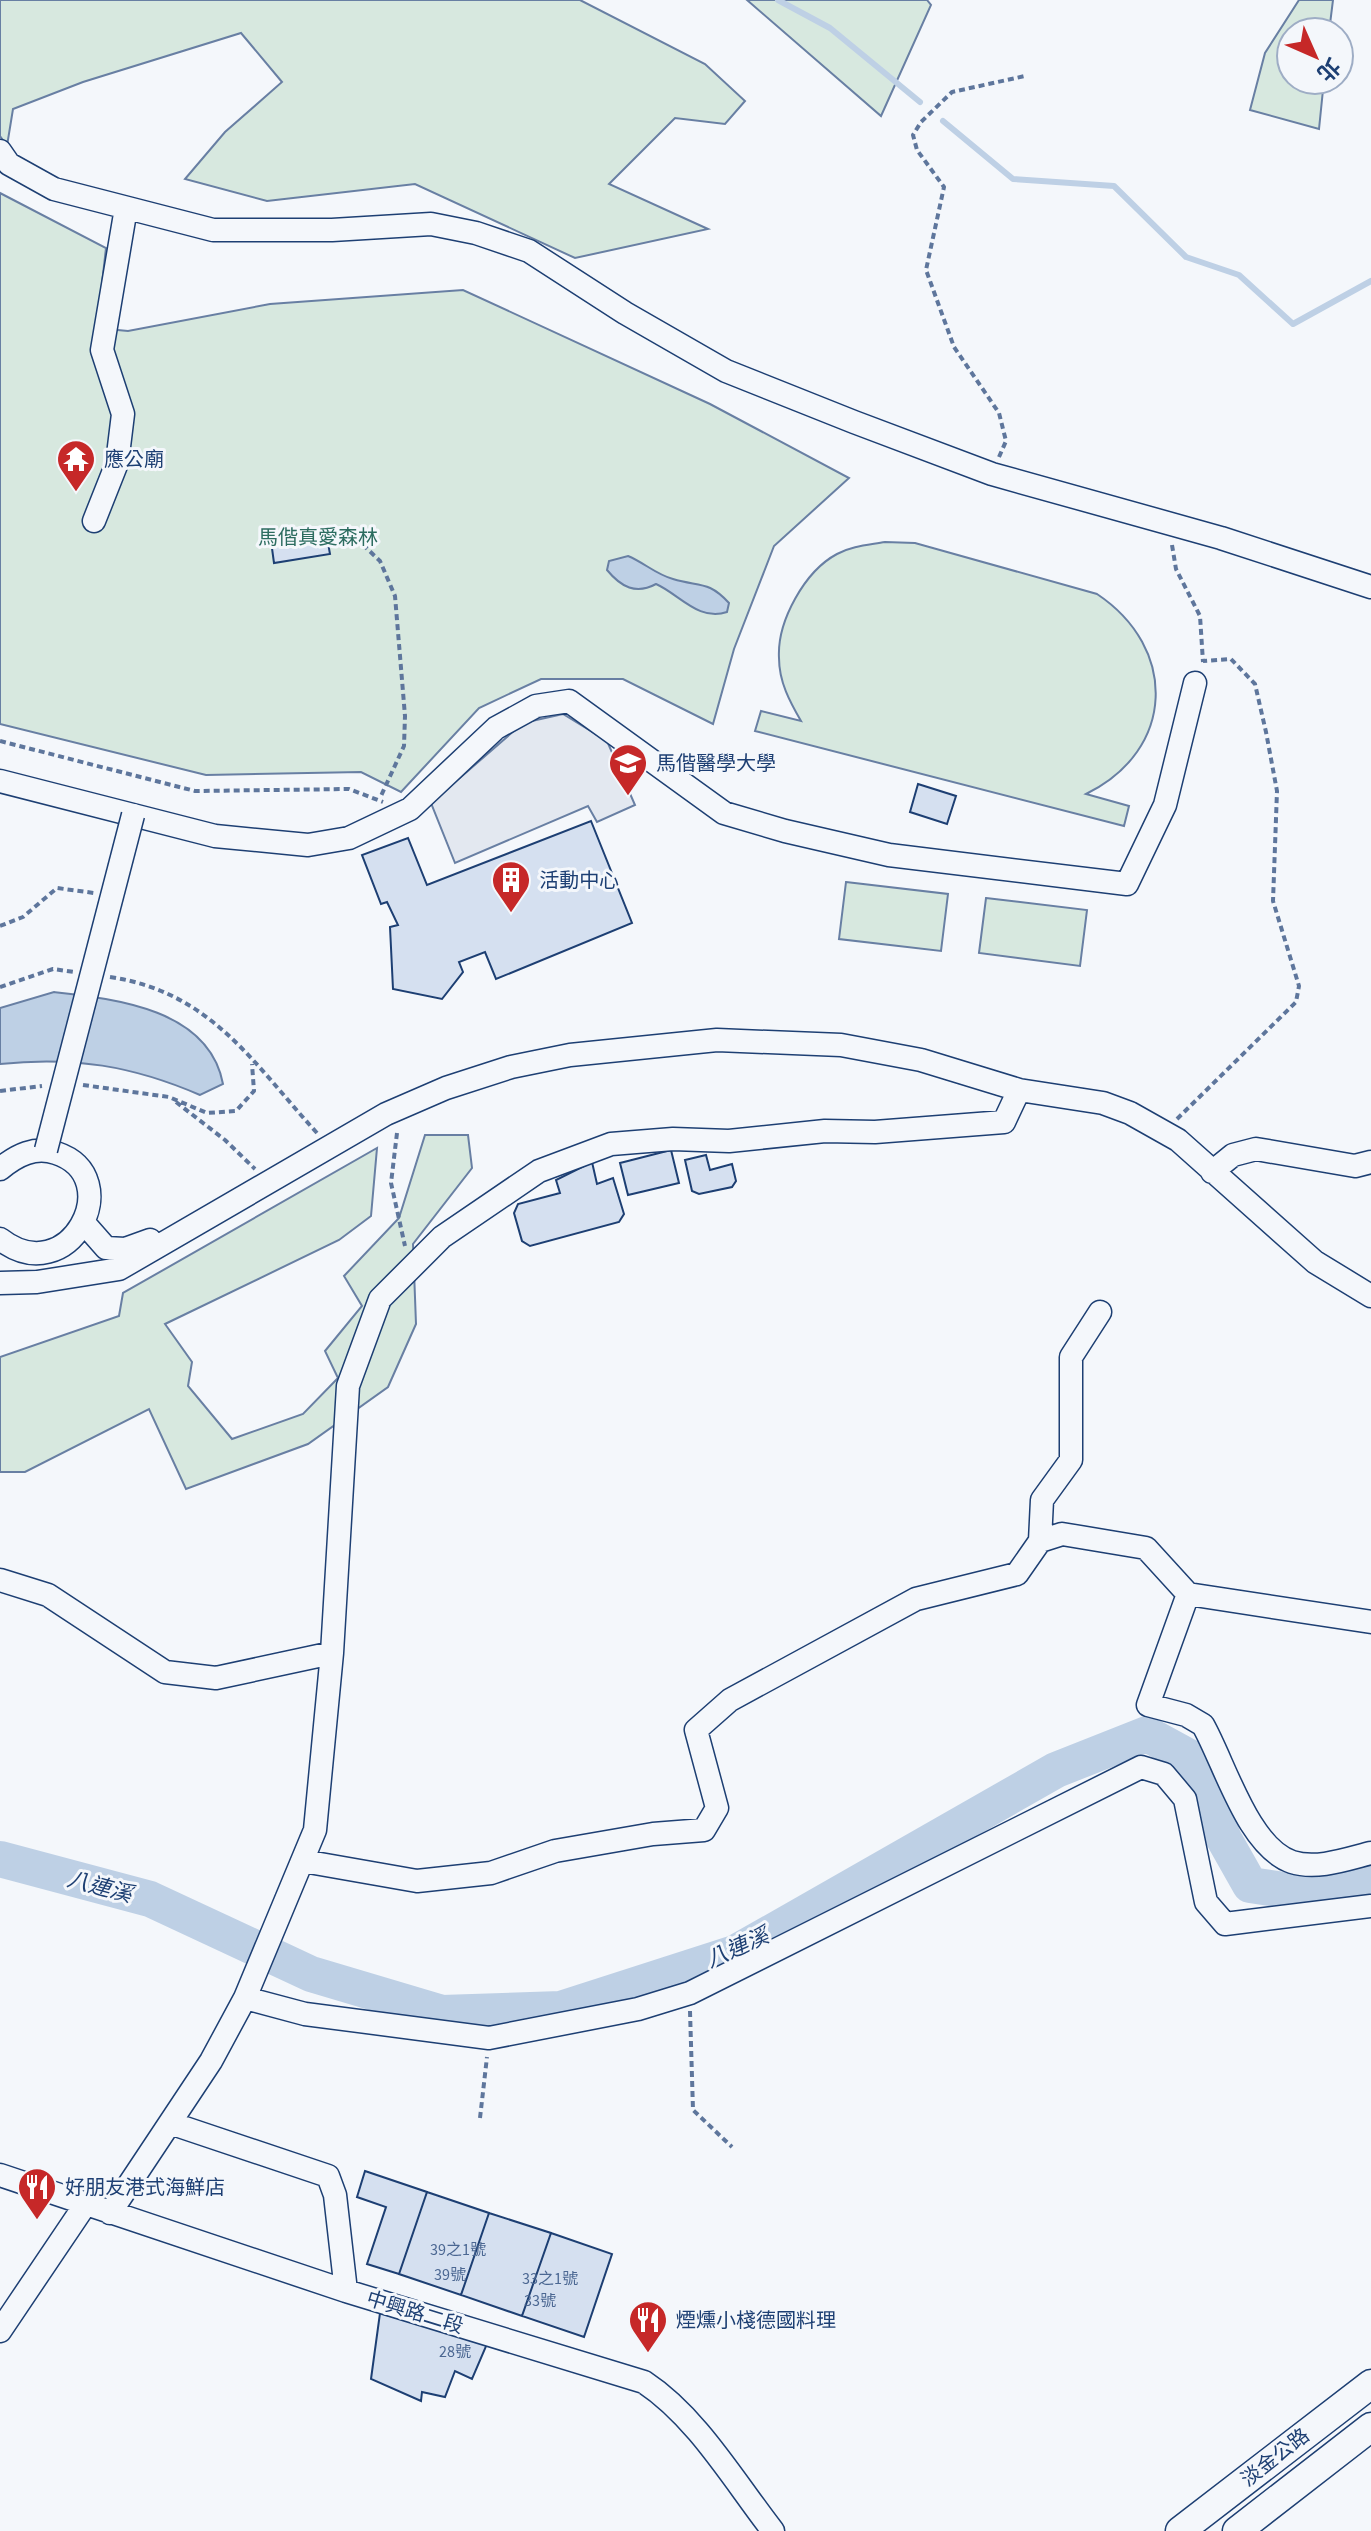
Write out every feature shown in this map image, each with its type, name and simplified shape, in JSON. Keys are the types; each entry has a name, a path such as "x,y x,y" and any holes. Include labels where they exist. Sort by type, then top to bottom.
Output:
{"main road":[{"name":"淡金公路","path":"1180,2531 1371,2384"},
{"name":"淡金公路","path":"1237,2531 1371,2427"}],"street":[{"path":"0,151 9,164 54,189 213,230 332,230 431,224 476,233 529,251 625,313 726,371 992,474 1175,525 1371,587"},
{"path":"94,521 117,463 123,414 102,350 126,208"},
{"path":"0,781 215,836 308,845 349,838 410,809 496,728 536,706 569,701 724,813 889,855 1127,884 1165,805 1199,672"},
{"path":"46,1150 133,815"},
{"path":"0,1283 37,1282 119,1269 402,1107 511,1067 637,1046 717,1040 841,1045 921,1060 1019,1090 1103,1103 1178,1140 1315,1262 1371,1296"},
{"path":"110,2213 211,2061 245,1998 286,1893 315,1830 332,1653 348,1386 380,1299 442,1237 539,1171 611,1144 673,1139 729,1141 825,1131 875,1132 1004,1122 1019,1090"},
{"path":"1212,1172 1233,1155 1256,1149 1355,1166 1371,1162"},
{"path":"0,1169 27,1152 46,1150 65,1156 84,1177 90,1205 84,1223 55,1250 33,1255 0,1239"},
{"path":"84,1223 106,1248 125,1249 183,1232"},
{"path":"33,1255 37,1282"},
{"path":"303,1861 417,1881 491,1873 555,1851 653,1834 704,1830 717,1808 696,1730 730,1700 916,1599 1017,1574 1040,1541 1042,1500 1071,1460 1071,1357 1100,1312"},
{"path":"1040,1541 1062,1534 1146,1548 1188,1594 1371,1622"},
{"path":"0,1580 48,1595 165,1672 216,1678 332,1653"},
{"path":"1188,1594 1148,1705 1186,1715 1203,1725 1257,1835 1277,1854 1294,1863 1325,1865 1371,1853"},
{"path":"245,1998 305,2014 489,2038 638,2009 690,1993 1141,1767 1164,1774 1185,1799 1206,1902 1225,1924 1371,1906"},
{"path":"170,2123 328,2176 335,2195 346,2291"},
{"name":"中興路二段","path":"0,2175 346,2291 644,2382 660,2392 698,2433 773,2531"},
{"path":"0,2331 87,2202"}],"path":[{"path":"992,474 1006,441 999,413 954,347 926,270 944,187 917,150 913,135 921,122 952,92 1025,76"},
{"path":"1163,1132 1296,1002 1299,986 1273,901 1277,791 1255,684 1231,659 1199,672 1200,616 1176,569 1171,548 1175,525"},
{"path":"338,528 359,541 380,561 395,596 405,716 404,746 380,798"},
{"path":"0,741 195,791 349,789 380,798 395,816"},
{"path":"0,926 23,917 57,888 112,895"},
{"path":"0,987 53,969 79,973"},
{"path":"105,976 136,981 183,998 221,1026 330,1146"},
{"path":"71,1083 169,1097 207,1113 236,1111 254,1091 252,1061"},
{"path":"0,1091 57,1084"},
{"path":"169,1097 225,1140 268,1182"},
{"path":"402,1107 391,1183 405,1245 405,1274"},
{"path":"690,1993 693,2110 732,2147"},
{"path":"480,2118 489,2038"}],"green space":[{"path":"0,0 580,0 705,64 745,101 725,124 675,118 609,184 708,229 575,258 415,184 267,201 185,179 225,132 282,82 241,33 83,82 13,109 7,146 0,136"},
{"path":"747,0 927,0 931,5 881,116"},
{"path":"1299,0 1333,0 1331,16 1289,16"},
{"path":"1275,37 1275,96 1322,96 1319,129 1250,110 1265,53"},
{"name":"馬偕真愛森林","path":"0,193 106,248 97,328 128,331 270,304 463,290 710,404 849,478 774,546 734,649 713,724 623,679 541,679 479,708 401,792 361,772 206,775 0,724"},
{"path":"885,542 915,543 1097,594 1123,616 1142,642 1153,669 1156,698 1150,726 1137,752 1116,775 1086,794 1129,806 1124,826 755,731 761,711 801,721 789,699 779,667 783,629 795,598 814,572 837,554 855,547"},
{"path":"846,882 948,894 941,951 839,939"},
{"path":"986,898 1087,910 1080,966 979,953"},
{"path":"425,1135 468,1135 472,1168 413,1244 416,1324 388,1387 308,1444 186,1489 149,1409 25,1472 0,1472 0,1357 119,1316 123,1293 377,1148 371,1216 339,1240 165,1324 192,1362 188,1386 232,1439 303,1414 338,1378 325,1351 362,1306 344,1276 399,1218"}],"shaded area":[{"path":"563,714 607,741 635,805 597,822 588,806 455,863 431,803 523,723"}],"water":[{"path":"628,556 667,577 715,591 729,603 727,612 717,614 698,610 656,584 642,589 623,585 607,570 609,561"},
{"path":"54,992 131,1004 180,1024 199,1039 214,1059 223,1084 200,1095 151,1077 102,1066 53,1061 0,1064 0,1008"}],"building":[{"path":"326,532 330,554 274,563 271,541"},
{"path":"918,784 956,796 947,824 910,812"},
{"name":"活動中心","path":"591,821 632,923 496,979 485,952 459,962 463,972 442,999 393,989 390,927 398,925 387,902 381,904 362,855 408,838 427,885"},
{"path":"671,1150 679,1183 628,1195 620,1163"},
{"path":"706,1155 710,1170 732,1164 736,1181 732,1187 699,1194 692,1191 685,1160"},
{"path":"592,1162 597,1184 613,1178 624,1214 619,1222 530,1246 522,1241 514,1213 518,1204 560,1193 556,1180"},
{"path":"365,2171 427,2192 399,2274 367,2264 386,2207 357,2197"},
{"path":"427,2192 489,2213 461,2295 399,2274"},
{"path":"489,2213 551,2233 522,2316 461,2295"},
{"path":"551,2233 612,2254 584,2337 522,2316"},
{"path":"380,2313 487,2344 472,2379 455,2371 445,2397 422,2392 421,2401 371,2379"}],"waterway":[{"path":"778,0 830,28 920,102"},
{"path":"943,121 1013,179 1114,186 1186,257 1239,275 1293,324 1371,281"},
{"name":"八連溪","path":"0,1859 150,1899 311,1974 442,2013 561,2009 735,1953 1056,1770 1147,1734 1191,1758 1224,1839 1250,1885 1297,1892 1371,1875"}],"place":[{"name":"應公廟","path":"76,493"},
{"name":"馬偕醫學大學","path":"628,797"},
{"name":"活動中心","path":"511,914"},
{"name":"好朋友港式海鮮店","path":"37,2221"},
{"name":"煙燻小棧德國料理","path":"648,2354"}]}
